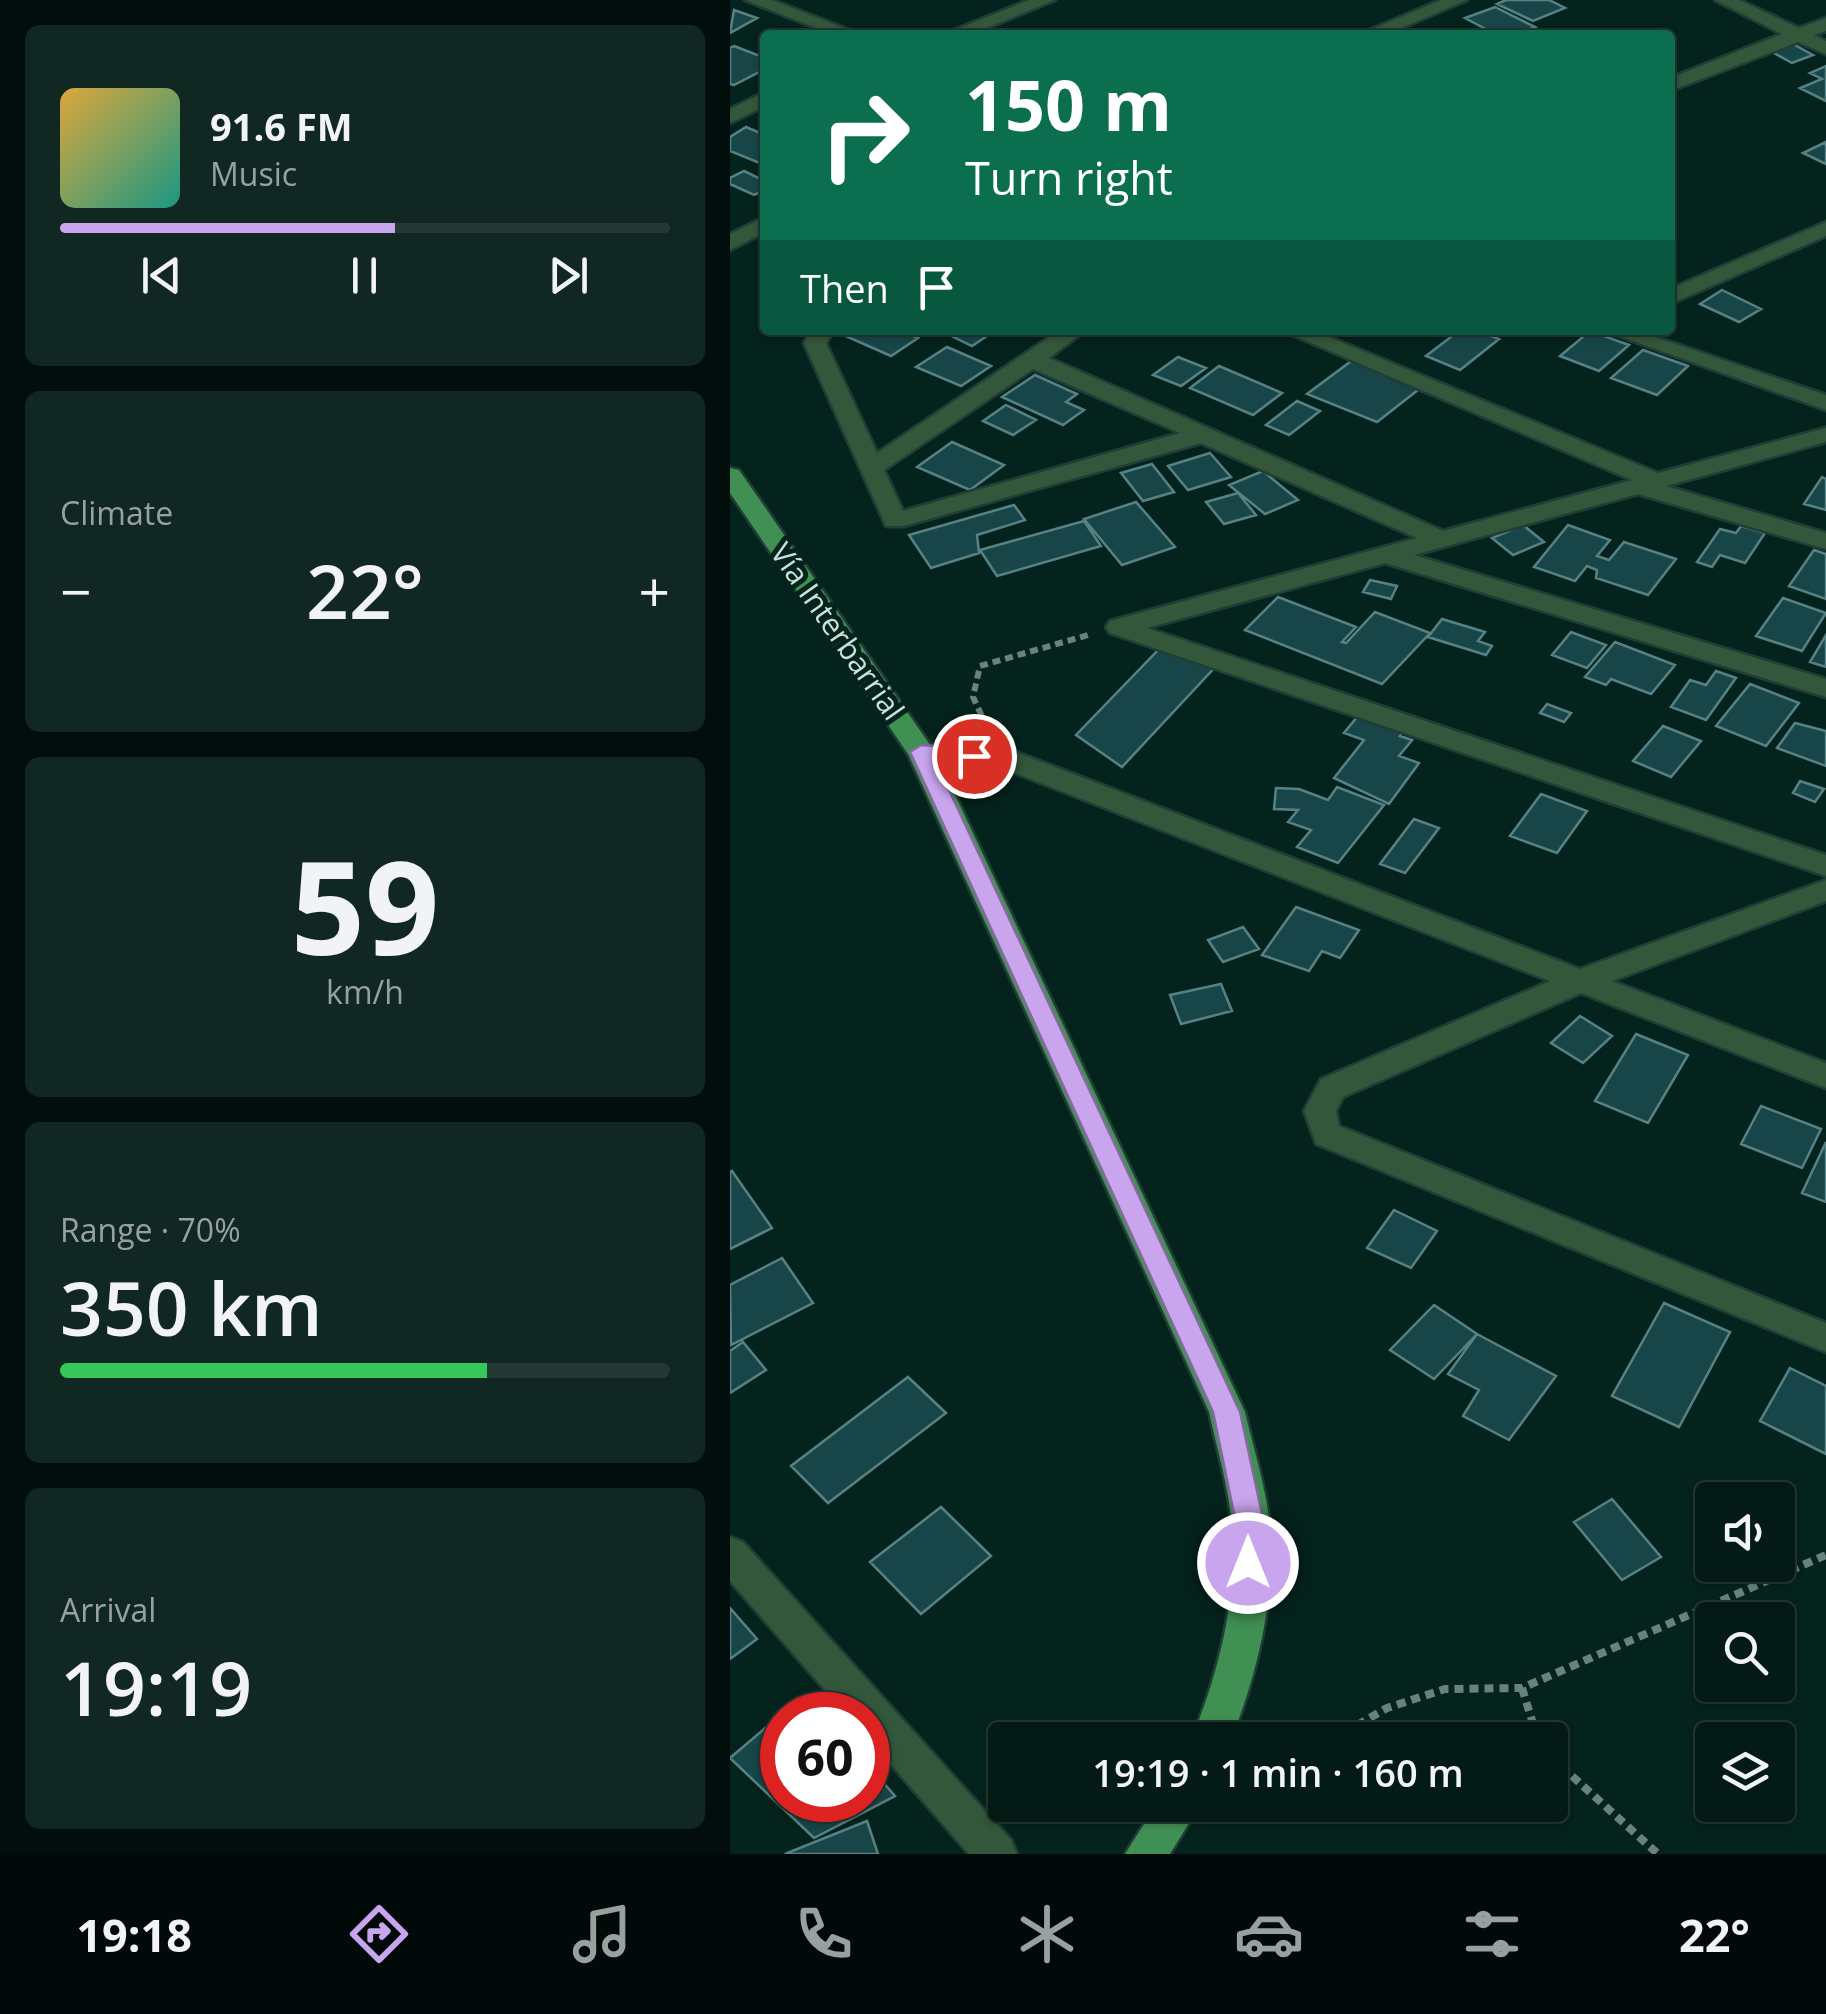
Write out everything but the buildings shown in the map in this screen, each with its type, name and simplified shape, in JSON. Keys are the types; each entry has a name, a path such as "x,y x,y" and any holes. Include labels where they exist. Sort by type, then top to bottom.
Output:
{"main road":[{"name":"Vía Interbarrial","path":"730,475 921,752 1227,1412 1251,1528 1242,1633 1220,1722"},
{"path":"1146,1854 1168,1822"}],"street":[{"path":"754,0 838,30"},
{"path":"965,30 1046,0"},
{"path":"1381,30 1458,0"},
{"path":"1724,0 1826,48"},
{"path":"1675,83 1826,24"},
{"path":"730,118 760,101"},
{"path":"730,243 760,226"},
{"path":"1675,295 1826,228"},
{"path":"820,335 815,343 868,468 895,520 1205,434"},
{"path":"868,468 1067,335"},
{"path":"1304,335 1647,483 1826,541"},
{"path":"1628,335 1826,403"},
{"path":"1031,360 1442,540"},
{"path":"1119,627 1826,436"},
{"path":"1387,556 1826,688"},
{"path":"1119,627 1826,866"},
{"path":"921,752 1001,758 1826,1076"},
{"path":"1826,890 1580,982 1332,1088 1320,1104 1320,1123 1328,1135 1826,1338"},
{"path":"730,1554 996,1854"}],"path":[{"path":"1001,758 973,697 980,666 1119,627"},
{"path":"1362,1722 1387,1708 1445,1689 1522,1688 1826,1555"},
{"path":"1522,1688 1532,1722"},
{"path":"1568,1777 1658,1854"}],"route":[{"path":"974,756 921,752 1227,1412 1251,1528 1248,1563"}]}
